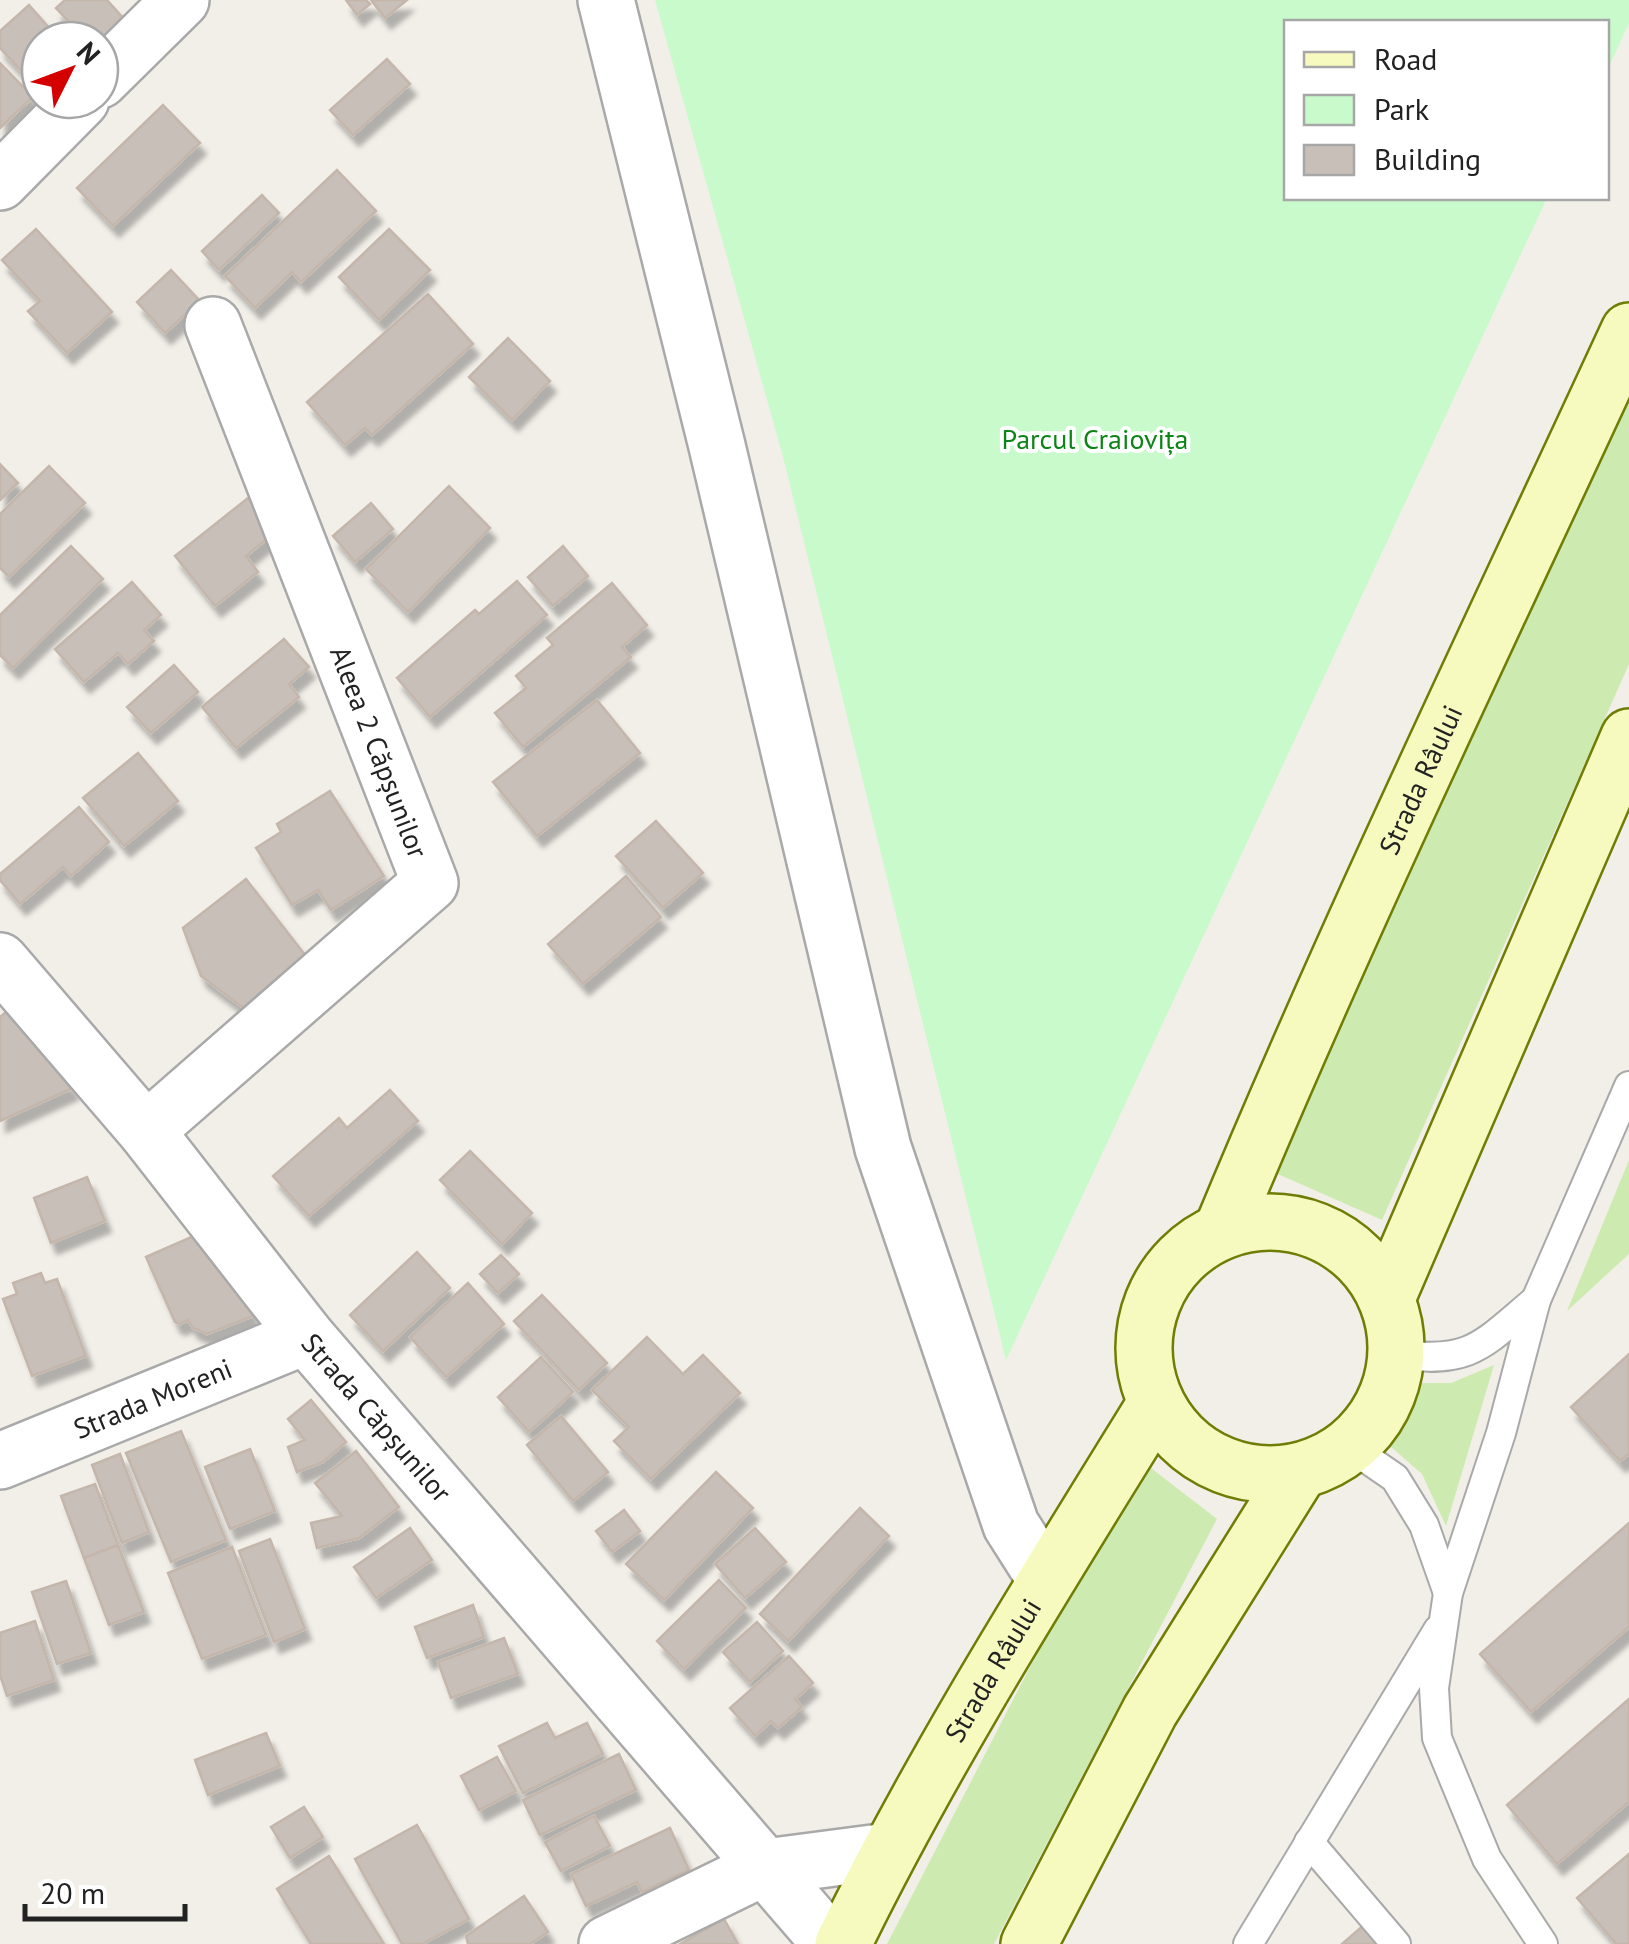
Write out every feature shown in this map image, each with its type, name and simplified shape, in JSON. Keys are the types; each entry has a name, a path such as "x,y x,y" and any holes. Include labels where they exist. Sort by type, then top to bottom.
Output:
{"main road":[{"name":"Strada Râului","path":"1222,1230 1376,876 1629,331"},
{"path":"1387,1298 1629,736"},
{"path":"1280,1221 1309,1227 1336,1239 1366,1264 1387,1298 1398,1354 1385,1403 1350,1447 1326,1462 1300,1471 1244,1472 1193,1448 1156,1403 1146,1374 1144,1345 1148,1316 1158,1288 1196,1244 1222,1230 1251,1222 1280,1221"},
{"name":"Strada Râului","path":"843,1944 888,1852 1046,1580 1156,1403"},
{"path":"1029,1944 1150,1711 1300,1471"}],"street":[{"path":"120,60 181,0"},
{"path":"606,0 717,446 883,1148 1011,1525 1046,1580"},
{"path":"0,182 60,120"},
{"name":"Aleea 2 Căpșunilor","path":"146,1131 430,883 213,326"},
{"name":"Strada Căpșunilor","path":"0,963 146,1131 306,1336 831,1944"},
{"name":"Strada Moreni","path":"0,1461 306,1336"},
{"path":"607,1944 765,1867 888,1852"}],"lane":[{"path":"1543,1944 1487,1860 1436,1738 1434,1688 1446,1607 1501,1433 1536,1300 1629,1086"},
{"path":"1398,1354 1433,1359 1464,1354 1536,1300"},
{"path":"1248,1944 1446,1607 1424,1525 1395,1478 1350,1447"},
{"path":"1309,1842 1396,1944"}],"green space":[{"name":"Parcul Craiovița","path":"655,0 1629,0 1629,23 1609,67 1609,20 1284,20 1284,200 1546,200 1006,1360 783,457"},
{"path":"1629,396 1629,664 1382,1220 1271,1171"},
{"path":"1629,1160 1629,1254 1567,1311"},
{"path":"1494,1365 1446,1526 1422,1474 1391,1447 1413,1383 1451,1383"},
{"path":"1138,1458 1217,1519 994,1944 887,1944"}],"building":[{"path":"65,0 107,0 133,29 120,39 120,20 67,20 56,8"},
{"path":"346,0 366,0 370,4 357,15"},
{"path":"371,0 407,0 385,18"},
{"path":"29,5 42,20 20,20 20,70 0,48 0,31"},
{"path":"387,59 410,84 353,135 330,110"},
{"path":"0,63 20,84 20,109 0,128"},
{"path":"163,105 200,143 113,226 77,188"},
{"path":"337,170 376,211 301,282 292,272 255,308 225,276"},
{"path":"262,195 279,213 219,270 202,251"},
{"path":"36,229 112,312 67,353 28,311 40,301 2,260"},
{"path":"389,229 430,270 379,320 339,277"},
{"path":"171,270 200,301 165,333 137,302"},
{"path":"428,294 473,344 372,435 365,428 345,445 307,402"},
{"path":"508,338 550,381 512,420 469,377"},
{"path":"0,464 18,483 0,500"},
{"path":"49,466 85,503 9,577 0,568 0,514"},
{"path":"449,486 490,528 408,612 366,569"},
{"path":"248,498 275,532 246,556 258,572 215,606 175,556"},
{"path":"371,503 393,529 355,562 333,536"},
{"path":"71,546 103,579 13,668 0,655 0,615"},
{"path":"563,546 588,576 553,606 528,577"},
{"path":"517,581 547,615 430,717 397,678 475,610 479,614"},
{"path":"132,582 161,615 144,630 154,641 128,664 118,653 84,682 55,649"},
{"path":"612,583 647,625 622,647 631,657 523,747 495,713 526,688 516,676 553,645 547,638"},
{"path":"284,639 309,667 289,684 299,697 236,748 202,707"},
{"path":"174,665 198,692 151,733 127,707"},
{"path":"597,700 640,753 537,836 493,782"},
{"path":"138,753 178,801 124,846 83,798"},
{"path":"330,791 384,876 331,910 318,890 292,905 256,848 281,832 277,824"},
{"path":"79,807 109,842 71,876 63,867 20,904 0,880 0,874"},
{"path":"656,821 703,873 663,908 616,856"},
{"path":"626,876 661,917 583,984 548,944"},
{"path":"246,879 309,960 246,1010 201,976 183,928"},
{"path":"6,1012 73,1088 0,1121 0,1017"},
{"path":"390,1090 418,1121 309,1216 273,1176 339,1118 347,1128"},
{"path":"470,1151 532,1213 502,1244 440,1180"},
{"path":"87,1177 105,1221 51,1243 34,1198"},
{"path":"205,1231 231,1267 253,1316 207,1334 193,1328 188,1320 175,1322 146,1257"},
{"path":"417,1252 450,1288 383,1351 350,1315"},
{"path":"501,1255 519,1274 498,1293 480,1274"},
{"path":"41,1273 45,1283 57,1279 86,1356 32,1376 3,1299 17,1294 13,1283"},
{"path":"468,1283 504,1324 446,1377 410,1337"},
{"path":"542,1295 607,1363 579,1390 514,1321"},
{"path":"647,1337 683,1374 703,1355 740,1393 651,1479 614,1441 629,1427 592,1390"},
{"path":"1629,1354 1629,1454 1620,1461 1571,1407"},
{"path":"541,1357 573,1392 529,1432 498,1397"},
{"path":"311,1400 346,1442 323,1462 297,1472 288,1447 305,1440 288,1419"},
{"path":"561,1416 608,1472 573,1501 527,1445"},
{"path":"181,1431 226,1540 171,1562 126,1453"},
{"path":"250,1449 275,1511 230,1529 205,1467"},
{"path":"356,1451 399,1507 359,1538 317,1548 311,1523 342,1516 315,1483"},
{"path":"120,1454 149,1532 122,1543 92,1465"},
{"path":"716,1472 753,1508 664,1600 626,1564"},
{"path":"95,1484 118,1545 84,1558 61,1496"},
{"path":"860,1508 889,1536 788,1641 760,1614"},
{"path":"624,1510 640,1531 612,1552 596,1531"},
{"path":"1629,1523 1629,1627 1531,1712 1480,1654"},
{"path":"410,1528 432,1560 376,1598 354,1567"},
{"path":"755,1528 786,1562 745,1598 715,1564"},
{"path":"270,1539 305,1629 274,1642 239,1551"},
{"path":"118,1545 144,1612 109,1625 84,1558"},
{"path":"232,1547 266,1635 202,1659 168,1573"},
{"path":"719,1580 746,1608 684,1669 657,1641"},
{"path":"66,1581 91,1653 57,1664 32,1592"},
{"path":"473,1605 484,1637 427,1658 415,1627"},
{"path":"35,1621 54,1680 7,1696 0,1675 0,1633"},
{"path":"757,1622 783,1651 750,1682 723,1652"},
{"path":"504,1638 518,1674 451,1698 438,1662"},
{"path":"789,1656 813,1683 795,1699 802,1707 778,1728 771,1721 755,1736 730,1708"},
{"path":"1629,1699 1629,1802 1557,1864 1507,1805"},
{"path":"547,1723 555,1738 587,1723 603,1754 523,1793 499,1746"},
{"path":"266,1733 280,1766 208,1795 195,1760"},
{"path":"619,1754 636,1790 540,1835 523,1800"},
{"path":"497,1757 516,1791 479,1810 461,1776"},
{"path":"304,1807 323,1837 290,1858 271,1827"},
{"path":"594,1816 610,1846 561,1871 545,1842"},
{"path":"417,1825 469,1919 422,1944 402,1944 355,1859"},
{"path":"670,1828 689,1870 642,1892 637,1882 586,1906 571,1874"},
{"path":"1629,1854 1629,1944 1616,1944 1577,1898"},
{"path":"329,1856 384,1944 311,1944 277,1889"},
{"path":"524,1896 548,1932 530,1944 468,1944 466,1936"},
{"path":"1373,1917 1396,1944 1342,1944"},
{"path":"724,1919 738,1944 680,1944"}]}
